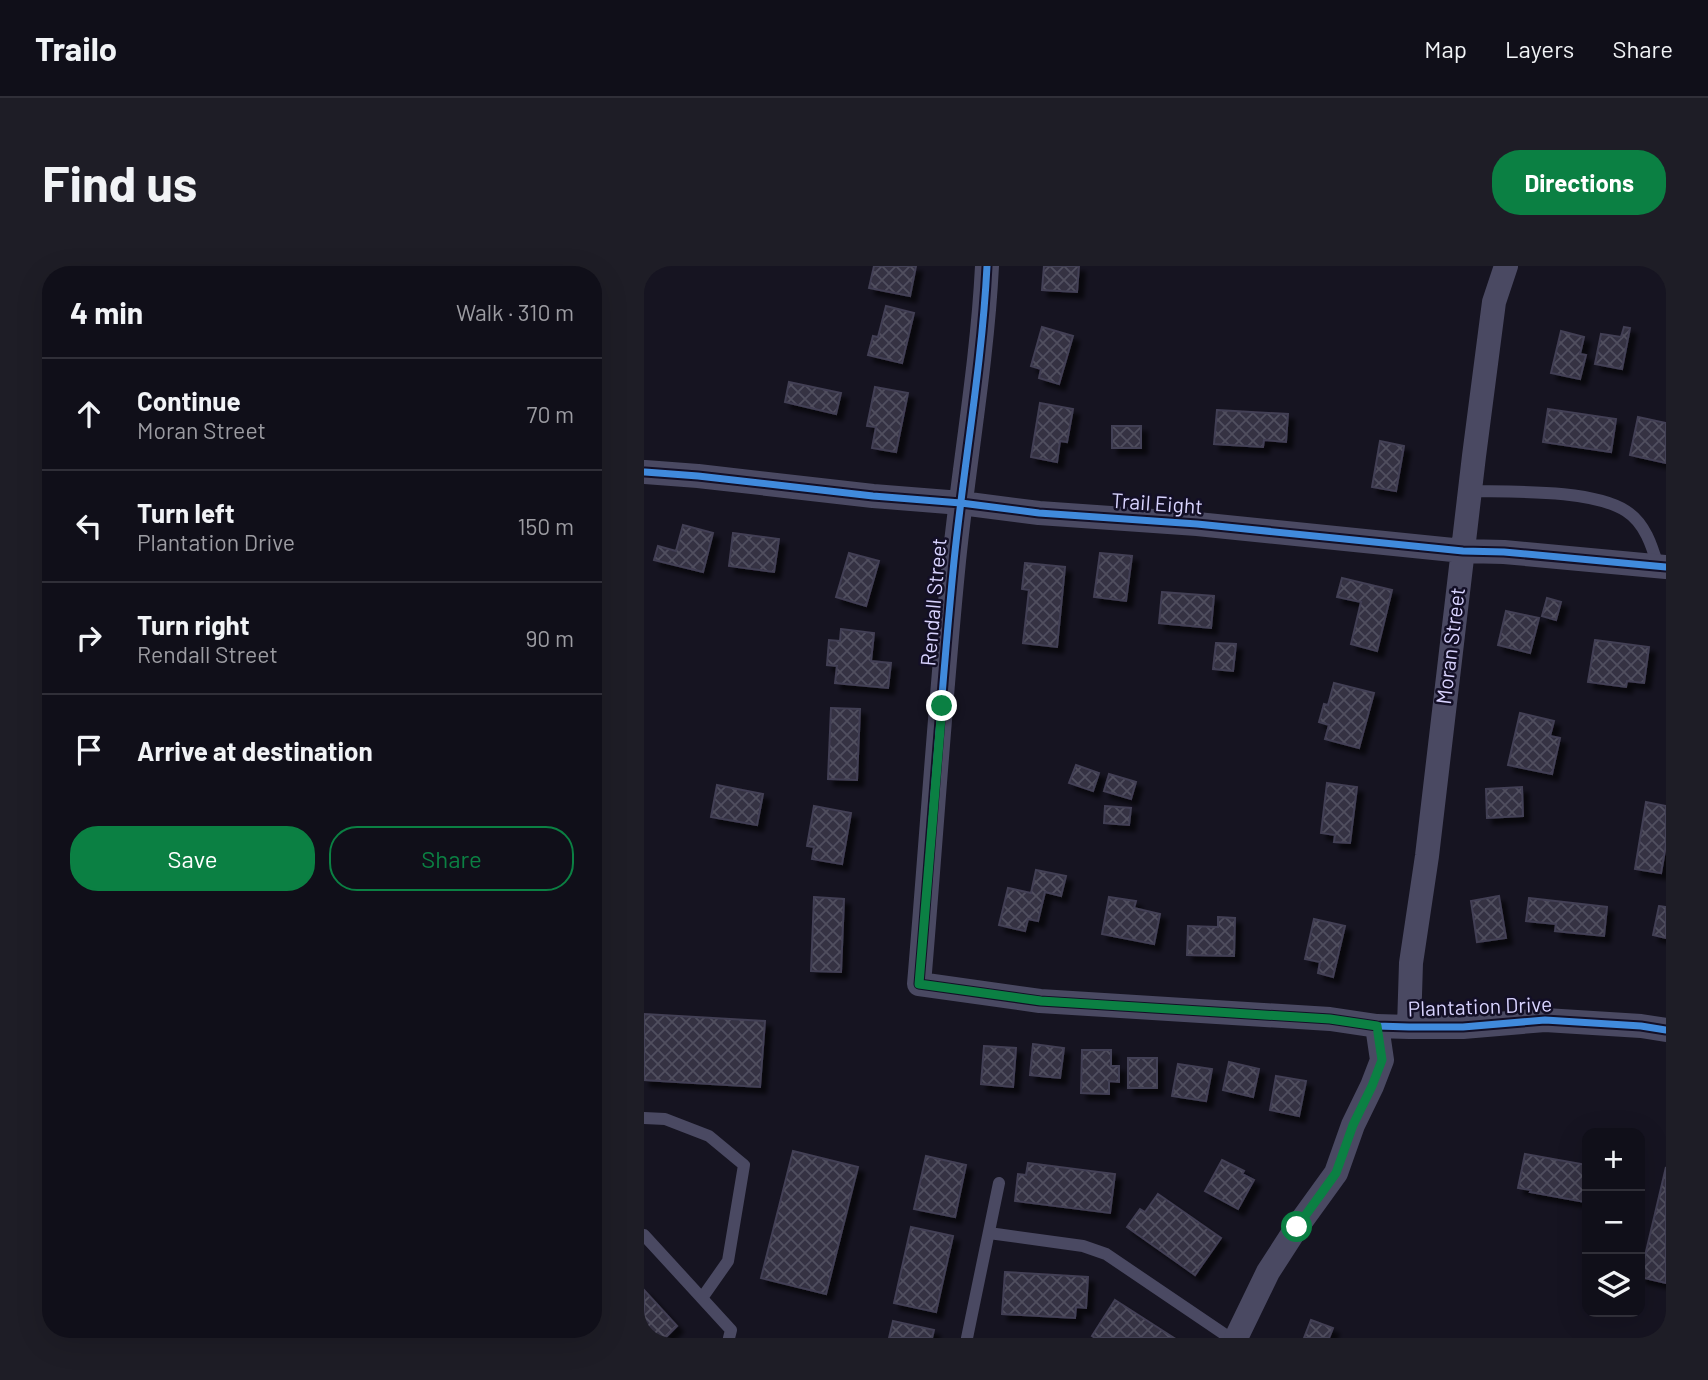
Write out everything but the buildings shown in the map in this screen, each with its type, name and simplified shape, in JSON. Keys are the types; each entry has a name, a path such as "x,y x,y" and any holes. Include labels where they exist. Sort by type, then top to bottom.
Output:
{"street":[{"name":"Rendall Street","path":"919,984 942,706 986,266"},
{"name":"Moran Street","path":"1409,1027 1411,963 1427,856 1494,302 1506,266"},
{"name":"Trail Eight","path":"645,472 1039,513 1197,524 1463,551 1504,552 1662,567"},
{"name":"Plantation Drive","path":"919,984 1041,1001 1330,1019 1377,1026 1463,1027 1545,1020 1666,1030"},
{"path":"1236,1338 1269,1272 1336,1173 1353,1125 1382,1060 1377,1026"}],"lane":[{"path":"1470,491 1558,494 1597,499 1613,505 1627,511 1641,525 1662,567"},
{"path":"644,1118 665,1119 709,1136 744,1165 728,1261 702,1298"},
{"path":"967,1338 999,1183"},
{"path":"989,1233 1083,1246 1106,1254 1230,1338"},
{"path":"644,1235 731,1330 729,1338"}],"cycle path":[{"path":"987,266 949,614 919,984 1040,1001 1330,1019 1377,1026 1463,1027 1545,1020 1666,1030"},
{"path":"645,472 1039,513 1197,524 1463,551 1504,552 1666,567"}],"route":[{"path":"942,706 919,984 1041,1001 1330,1019 1377,1026 1382,1060 1372,1086 1353,1125 1336,1173 1297,1227"}]}
